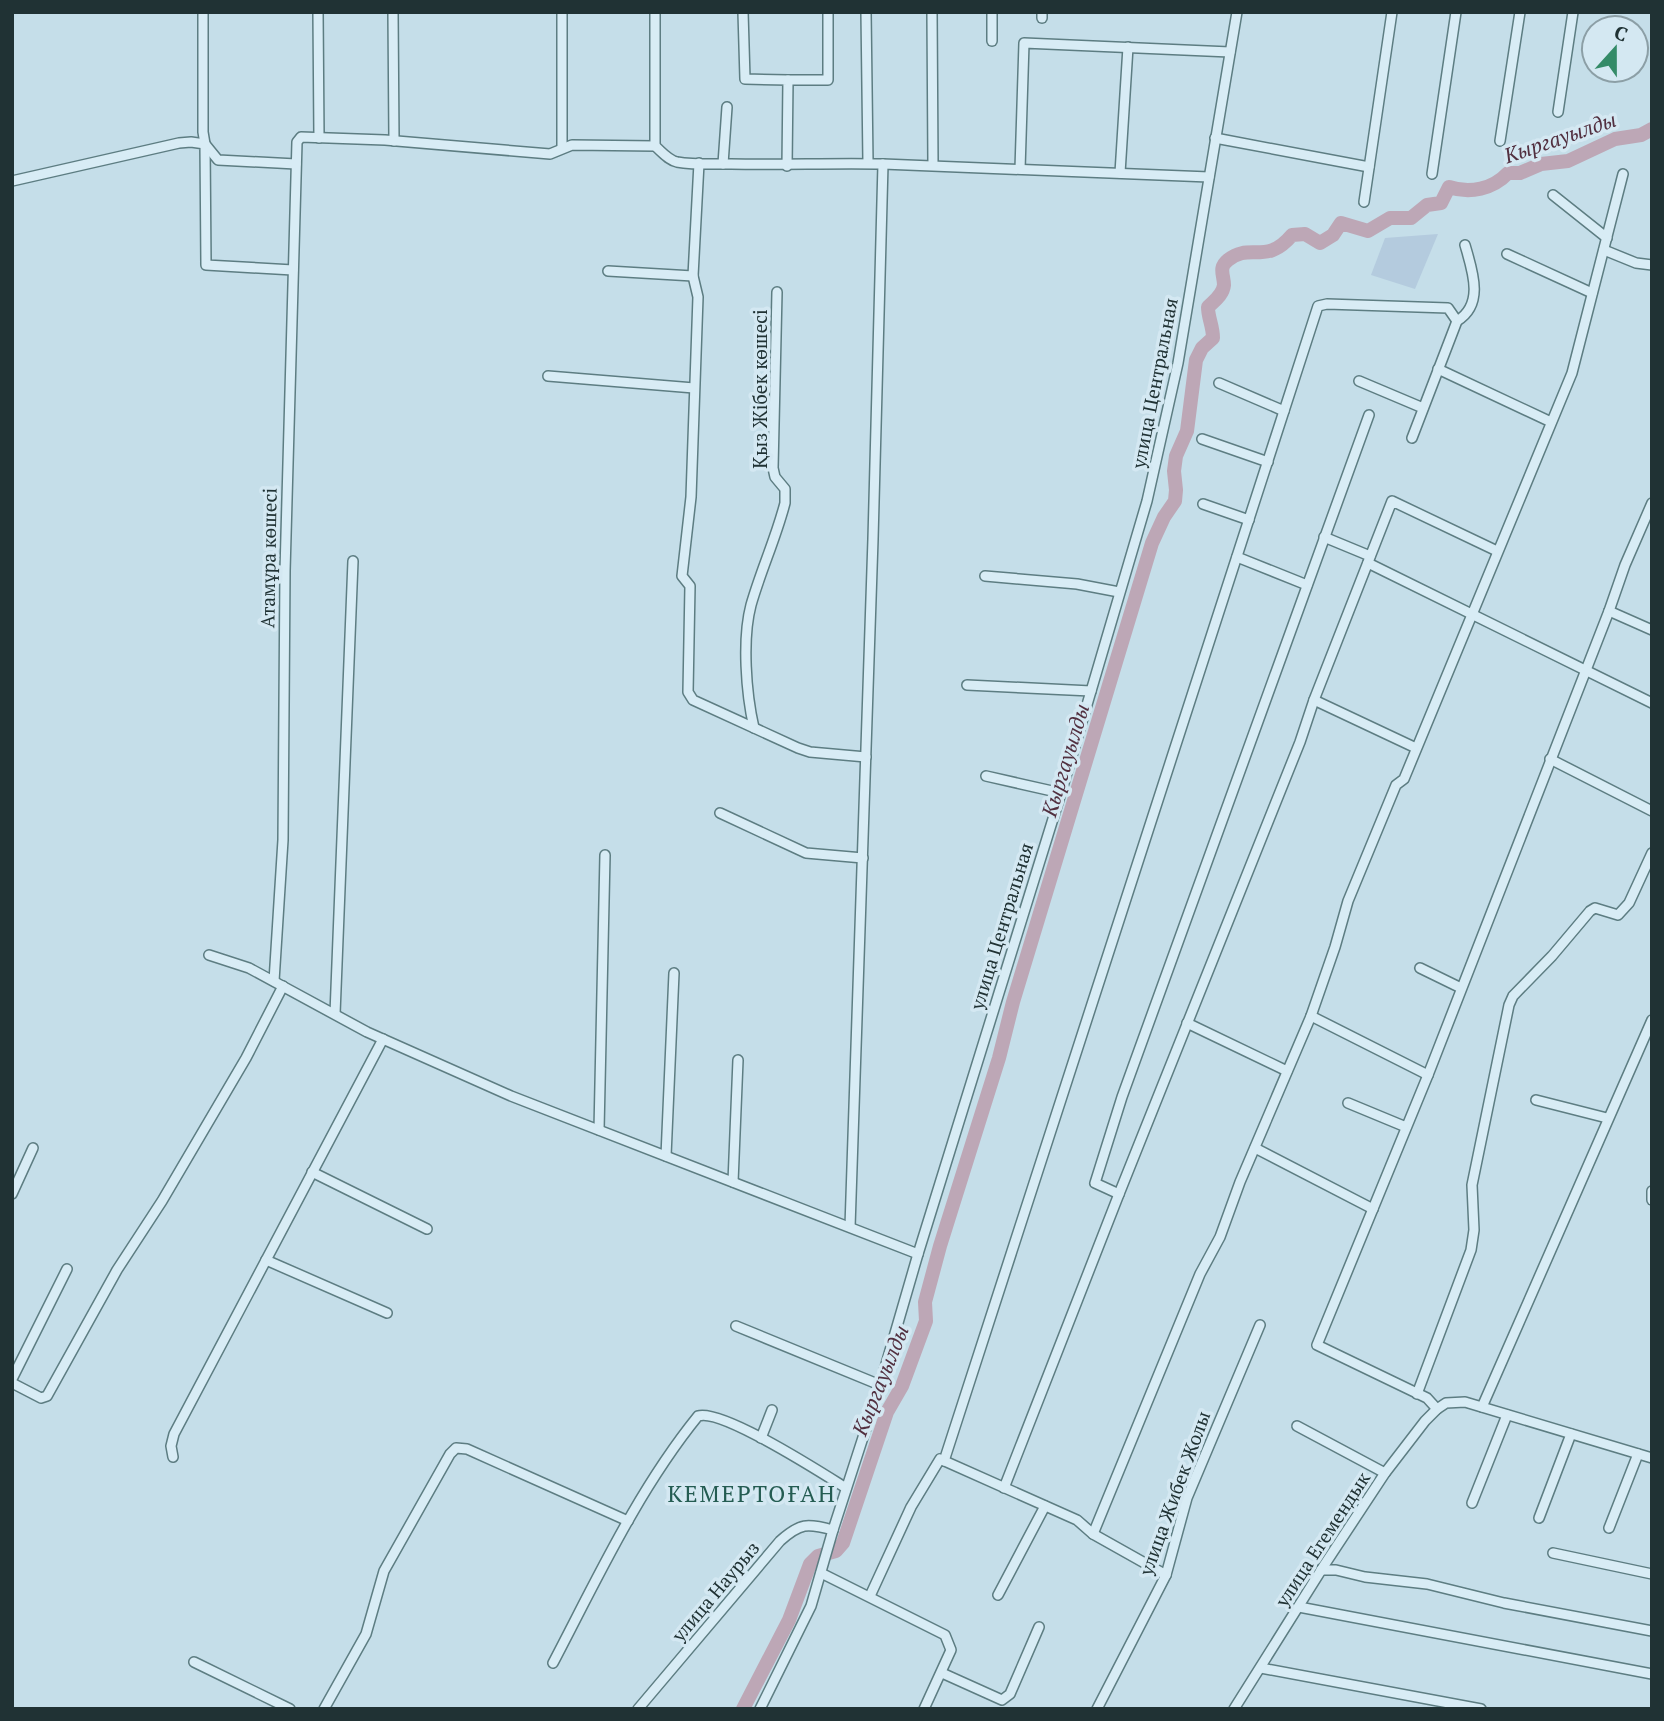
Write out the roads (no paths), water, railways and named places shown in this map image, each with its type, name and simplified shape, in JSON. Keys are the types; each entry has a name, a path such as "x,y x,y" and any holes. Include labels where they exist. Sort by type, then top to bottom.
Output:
{"street":[{"path":"203,12 206,265 293,270"},
{"path":"318,12 319,138 394,141 550,154 572,145 655,146 677,162 699,163 787,166 868,163 1209,177"},
{"path":"393,12 394,141"},
{"path":"562,12 562,148"},
{"path":"655,12 655,146"},
{"path":"743,12 745,79 788,80 828,80 828,12"},
{"path":"866,12 868,163"},
{"path":"932,12 933,165"},
{"path":"992,12 992,41"},
{"name":"улица Центральная","path":"760,1709 807,1615 823,1568 1061,793 1147,501 1178,363 1237,12"},
{"path":"1364,202 1392,12"},
{"path":"1432,174 1456,12"},
{"path":"1500,141 1520,12"},
{"path":"1558,112 1573,12"},
{"path":"1020,169 1024,43 1230,52"},
{"path":"1120,173 1128,47"},
{"path":"787,166 788,80"},
{"path":"723,164 727,107"},
{"name":"Атамұра көшесі","path":"278,983 283,840 285,571 297,142 301,137 319,138"},
{"path":"1215,138 1369,167"},
{"path":"12,181 191,142 205,144 218,160 296,164"},
{"path":"699,163 693,276 698,298 691,497 682,576 691,586 688,692 693,700 810,752 866,757"},
{"path":"850,1227 883,164"},
{"path":"1093,1534 1200,1274 1220,1237 1311,1016 1348,901 1396,785 1404,779 1572,373 1623,174"},
{"path":"1553,195 1607,238"},
{"path":"1412,438 1457,321 1464,317 1471,306 1476,285 1465,246"},
{"path":"1604,250 1636,263 1652,265"},
{"path":"1507,254 1592,293"},
{"path":"608,271 693,276"},
{"name":"Қыз Жібек көшесі","path":"754,728 745,650 747,631 751,607 785,503 785,489 775,477 773,468 777,292"},
{"path":"944,1461 1318,306 1448,308 1457,321"},
{"path":"1438,369 1551,422"},
{"path":"548,376 694,388"},
{"path":"1359,381 1423,408"},
{"path":"1219,383 1284,411"},
{"path":"1118,1194 1095,1183 1122,1097 1369,415"},
{"path":"1202,439 1268,462"},
{"path":"1004,1488 1118,1194 1300,742 1392,501 1497,551"},
{"path":"1437,1409 1427,1398 1317,1345 1428,1075 1625,565 1652,503"},
{"path":"1203,504 1249,520"},
{"path":"1324,537 1471,615 1652,703"},
{"path":"1237,557 1307,585"},
{"path":"335,1014 353,561"},
{"path":"985,576 1077,584 1119,592"},
{"path":"1609,611 1652,630"},
{"path":"967,685 1091,691"},
{"path":"1314,700 1416,748"},
{"path":"1550,759 1652,811"},
{"path":"986,776 1061,793"},
{"path":"720,813 806,853 863,858"},
{"path":"1417,1394 1471,1250 1474,1230 1472,1185 1509,1005 1513,996 1590,911 1595,908 1618,915 1623,910 1629,903 1652,853"},
{"path":"599,1130 605,855"},
{"path":"209,955 249,968 383,1039 511,1096 918,1254"},
{"path":"1420,968 1461,988"},
{"path":"666,1156 674,973"},
{"path":"67,1269 12,1381 41,1398 47,1396 117,1270 162,1201 246,1058 278,983"},
{"path":"1311,1016 1428,1075"},
{"path":"1652,1020 1482,1407 1652,1458"},
{"path":"1187,1023 1287,1071"},
{"path":"173,1457 171,1446 174,1434 383,1039"},
{"path":"733,1182 738,1060"},
{"path":"1536,1100 1607,1118"},
{"path":"1348,1103 1406,1127"},
{"path":"12,1194 33,1148"},
{"path":"1255,1148 1373,1209"},
{"path":"312,1172 427,1229"},
{"path":"1652,1191 1652,1200"},
{"path":"266,1260 387,1312"},
{"name":"улица Жибек Жолы","path":"1097,1709 1166,1575 1187,1498 1260,1325"},
{"path":"736,1326 880,1385"},
{"name":"улица Егемендык","path":"1234,1709 1321,1570 1385,1473 1424,1421 1437,1409 1454,1401 1482,1407"},
{"path":"761,1438 772,1410"},
{"path":"553,1663 628,1521 680,1438 698,1416 711,1415 761,1438 846,1488"},
{"path":"1472,1503 1507,1415"},
{"path":"1297,1426 1385,1473"},
{"path":"1539,1518 1571,1434"},
{"path":"324,1709 366,1634 384,1571 450,1454 456,1448 467,1449 628,1521"},
{"path":"1609,1528 1638,1454"},
{"path":"870,1596 911,1507 940,1459 1077,1520 1093,1534 1166,1575"},
{"path":"998,1595 1045,1506"},
{"name":"улица Наурыз","path":"638,1709 780,1541 792,1530 802,1526 813,1524 833,1530"},
{"path":"1553,1553 1652,1574"},
{"path":"823,1568 945,1635 951,1650 925,1709"},
{"path":"1321,1570 1427,1584 1504,1603 1652,1631"},
{"path":"1299,1607 1652,1674"},
{"path":"942,1673 1002,1700 1010,1694 1039,1627"},
{"path":"194,1662 290,1709"},
{"path":"1261,1668 1481,1709"}],"waterway":[{"name":"Кыргауылды","path":"743,1709 789,1620 810,1564 818,1556 836,1551 843,1543 887,1412 902,1386 926,1321 925,1302 940,1246 999,1058 1013,1002 1152,543 1175,501 1176,456 1187,431 1196,360 1202,348 1213,338 1208,307 1223,289 1223,266 1236,255 1274,249 1292,235 1305,234 1320,243 1333,235 1341,223 1368,231 1390,218 1411,218 1427,205 1441,203 1449,187 1481,189 1508,173 1520,173 1541,164 1568,161 1615,139 1641,135 1652,129"}],"district":[{"name":"КЕМЕРТОҒАН","path":"752,1493"}]}
